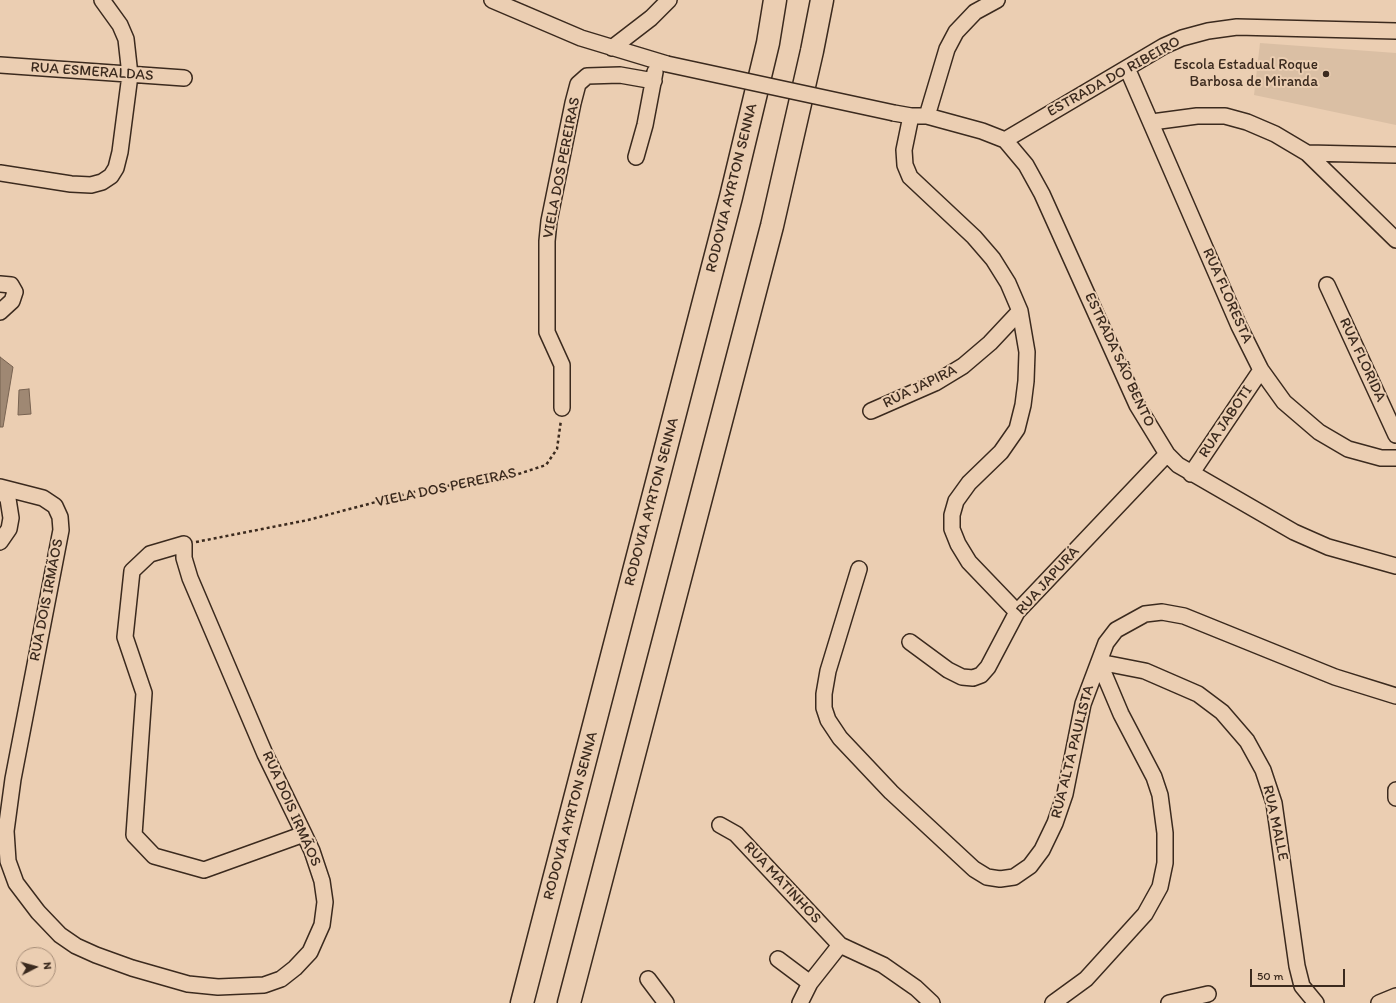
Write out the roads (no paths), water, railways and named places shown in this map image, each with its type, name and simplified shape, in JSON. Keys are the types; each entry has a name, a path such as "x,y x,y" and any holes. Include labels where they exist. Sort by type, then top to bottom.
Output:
{"highway":[{"name":"RODOVIA AYRTON SENNA","path":"522,1003 731,197 768,44 775,0"},
{"path":"569,1003 772,226 812,51 822,0"}],"street":[{"path":"0,173 71,184 91,185 102,182 111,176 116,168 120,152 130,75 126,40 120,25 102,0"},
{"path":"492,0 554,28 661,63 654,81 636,157"},
{"path":"612,48 651,18 669,0"},
{"path":"928,116 947,49 956,32 965,21 976,12 997,0"},
{"name":"ESTRADA DO RIBEIRO","path":"1005,140 1127,68 1182,38 1208,31 1237,27 1396,31"},
{"name":"ESTRADA SÃO BENTO","path":"661,63 894,113 911,116 928,116 982,131 1005,140 1026,165 1042,194 1137,405 1167,454 1178,465 1191,474 1294,532 1328,547 1396,566"},
{"name":"RUA ESMERALDAS","path":"0,65 184,78"},
{"name":"RUA FLORESTA","path":"1127,68 1152,122 1236,319 1261,370 1284,402 1319,432 1348,449 1381,458 1396,458"},
{"name":"VIELA DOS PEREIRAS","path":"562,408 562,366 547,332 547,242 549,221 578,84 591,75 620,75 654,81"},
{"path":"911,116 904,150 905,165 910,177 974,238 992,259 1008,282 1020,311 1027,352 1026,381 1023,404 1017,429 1001,452 965,489 956,501 952,515 952,529 958,544 969,562 1018,612"},
{"path":"1152,122 1197,116 1225,116 1247,122 1275,134 1307,153 1396,240"},
{"path":"1307,153 1396,155"},
{"path":"0,312 15,296 15,292 6,285"},
{"name":"RUA FLORIDA","path":"1327,285 1396,435"},
{"name":"RUA JAPIRA","path":"871,410 935,383 963,366 990,343 1020,311"},
{"name":"RUA JABOTI","path":"1191,474 1261,370"},
{"name":"RUA JAPURÁ","path":"910,642 948,670 962,677 973,678 981,675 988,667 1018,612 1167,454"},
{"path":"0,488 8,499 11,518 9,529 0,542"},
{"name":"RUA DOIS IRMÃOS","path":"0,488 43,498 55,506 60,517 61,530 14,779 6,831 8,861 16,883 38,912 60,935 76,946 132,968 188,984 218,987 264,985 281,979 295,968 310,952 322,925 325,902 322,881 312,851 304,834 265,754 190,578 184,558 184,544 150,554 132,571 125,637 144,693 134,835 154,856 204,870 304,834"},
{"name":"RUA ALTA PAULISTA","path":"859,569 828,671 824,701 828,720 840,738 891,792 974,869 987,877 1000,879 1014,876 1030,866 1042,850 1055,823 1065,794 1083,704 1106,642 1116,630 1145,614 1162,612 1184,616 1335,677 1396,696"},
{"path":"1053,1003 1086,979 1145,914 1160,887 1165,863 1165,833 1160,795 1154,777 1121,714 1099,662"},
{"name":"RUA MALLE","path":"1099,662 1145,672 1198,694 1222,712 1247,741 1263,770 1274,803 1297,966 1302,986 1311,999 1316,1003"},
{"path":"1396,790 1396,798"},
{"name":"RUA MATINHOS","path":"720,825 736,834 840,945"},
{"path":"778,959 805,996 840,945 883,965 916,988 932,1003"},
{"path":"648,979 666,1003"},
{"path":"1169,1003 1208,994"},
{"path":"1380,1003 1396,996"}],"place":[{"name":"Escola Estadual Roque Barbosa de Miranda","path":"1326,74"}]}
